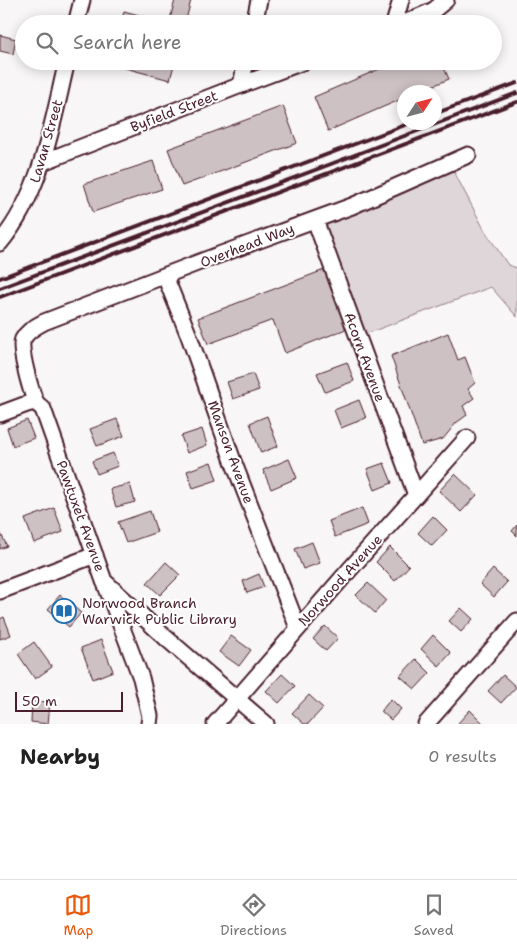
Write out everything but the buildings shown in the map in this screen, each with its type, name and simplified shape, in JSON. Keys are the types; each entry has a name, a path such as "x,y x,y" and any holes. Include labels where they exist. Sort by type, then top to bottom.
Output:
{"street":[{"path":"78,15 82,0"},
{"path":"256,15 259,0"},
{"path":"397,15 401,0"},
{"path":"423,15 434,10 446,0"},
{"name":"Lavan Street","path":"0,243 24,207 43,162 65,70"},
{"path":"242,84 244,70"},
{"name":"Byfield Street","path":"43,162 280,70"},
{"name":"Overhead Way","path":"26,335 44,322 352,206 468,155"},
{"name":"Acorn Avenue","path":"315,220 416,495"},
{"name":"Manson Avenue","path":"165,276 189,336 233,461 298,628"},
{"name":"Pawtuxet Avenue","path":"26,335 22,340 21,347 35,402 43,409 104,581 166,638 266,724"},
{"path":"0,414 35,402"},
{"name":"Norwood Avenue","path":"215,724 467,438"},
{"path":"0,590 95,555"},
{"path":"104,581 141,678 150,716 149,724"},
{"path":"426,724 517,621"}],"shaded area":[{"path":"450,164 485,231 508,265 517,268 517,317 491,287 360,336 318,227 333,214"}],"railway":[{"path":"442,111 517,83"},
{"path":"0,288 517,93"},
{"path":"0,297 517,102"},
{"path":"0,278 397,128"}],"place":[{"name":"Norwood Branch Warwick Public Library","path":"64,611"}]}
